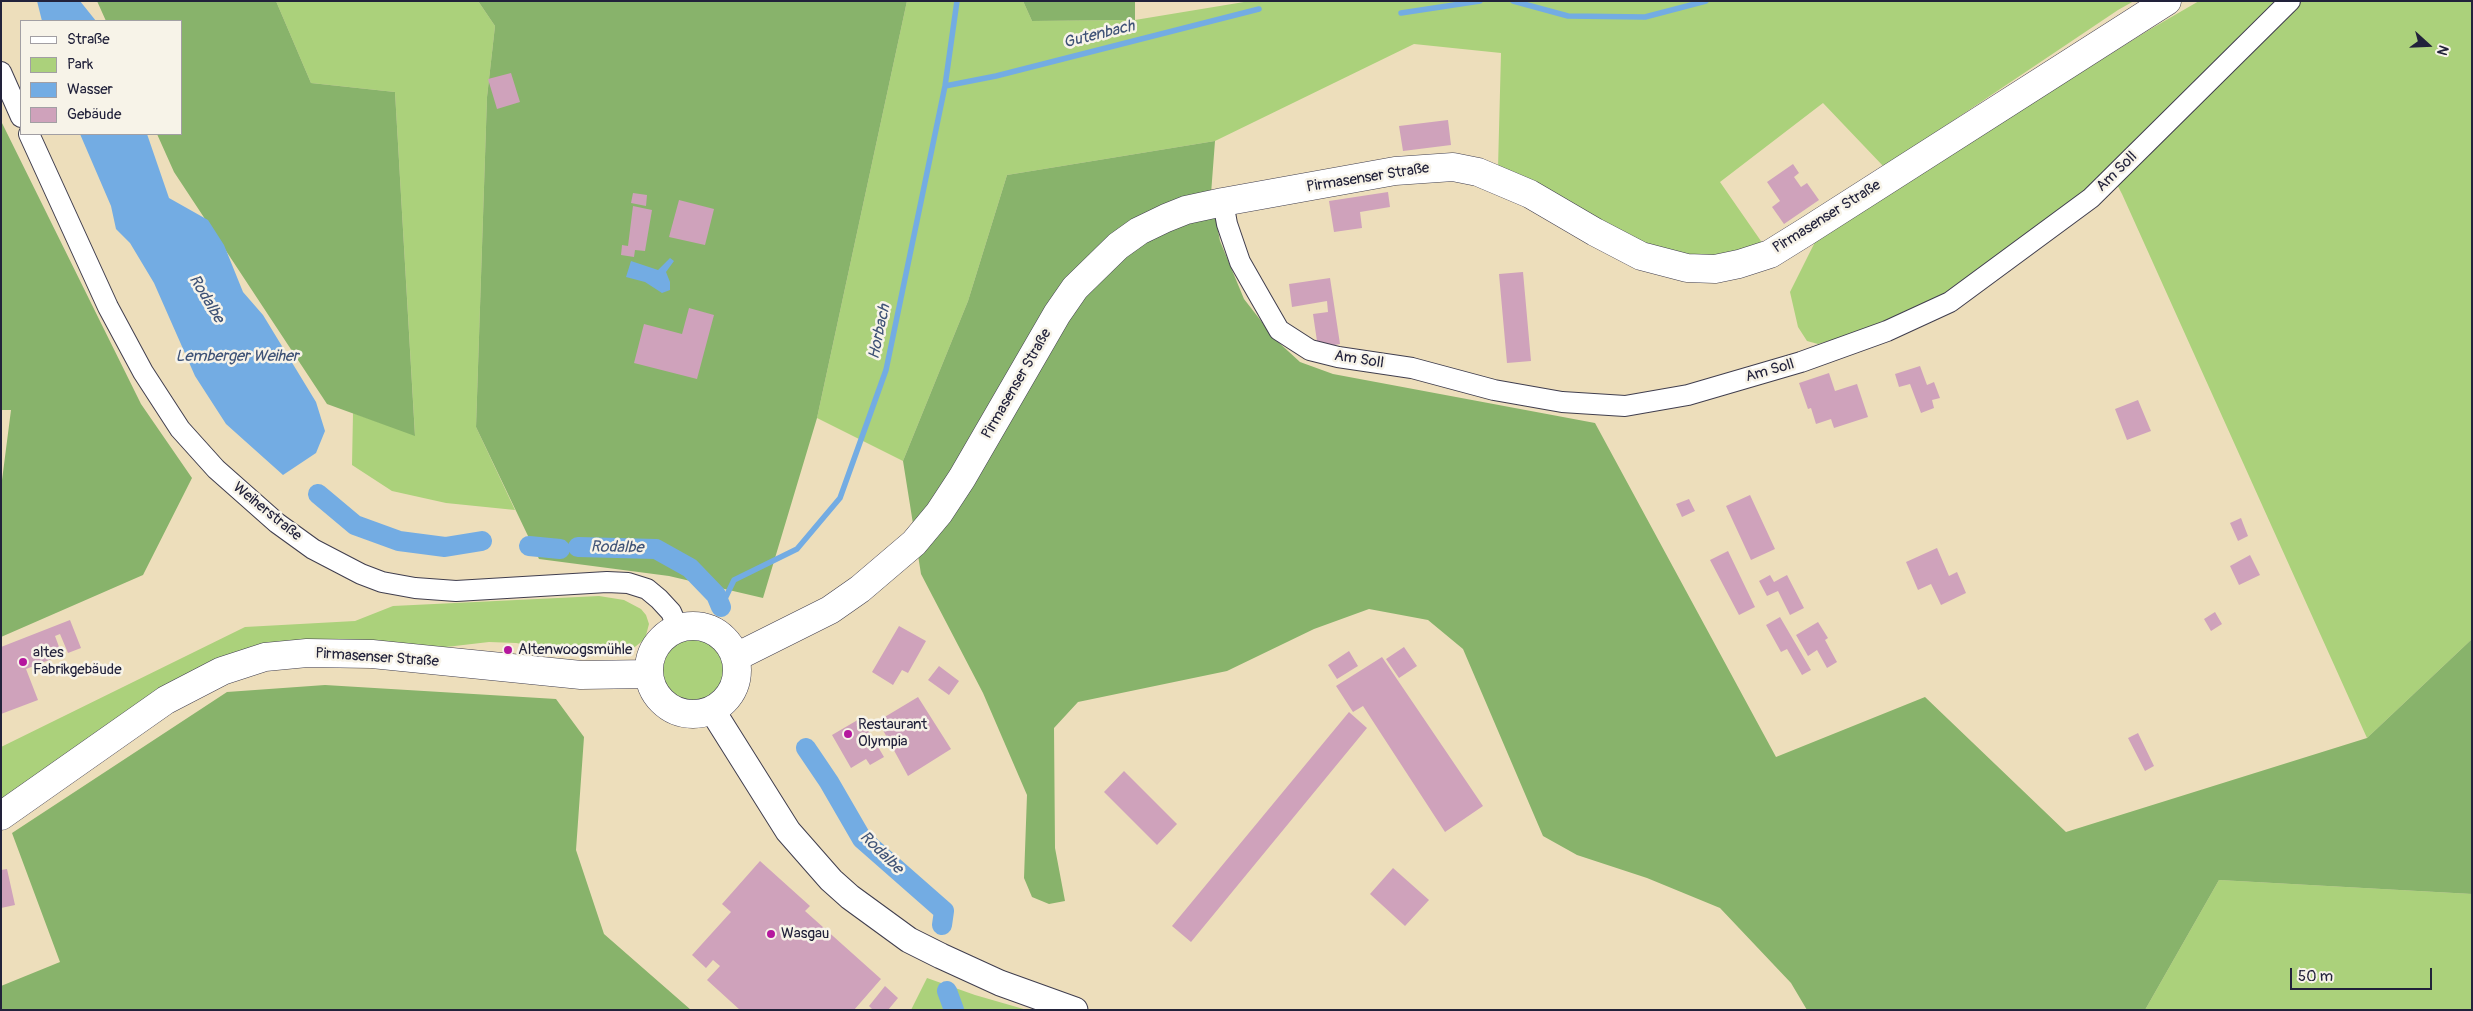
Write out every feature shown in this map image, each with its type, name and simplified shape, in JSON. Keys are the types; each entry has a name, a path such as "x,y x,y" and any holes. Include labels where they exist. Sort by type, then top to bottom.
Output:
{"main road":[{"name":"Pirmasenser Straße","path":"736,657 799,628 830,610 860,589 914,543 939,513 962,478 1057,314 1075,288 1096,266 1139,231 1186,210 1223,202 1395,171 1453,167 1478,172 1530,194 1641,256 1688,268 1715,269 1739,264 1770,254 2167,1"},
{"path":"692,626 713,631 729,644 736,657 738,670 736,682 722,704 700,714 688,714 666,705 657,697 649,674 653,651 668,634 678,628 692,626"},
{"name":"Pirmasenser Straße","path":"1,816 166,700 222,670 265,657 307,653 372,654 581,675 649,674"}],"street":[{"name":"Am Soll","path":"1223,202 1227,224 1240,262 1279,330 1310,350 1338,357 1412,368 1494,390 1562,402 1625,406 1688,395 1801,362 1886,331 1950,302 2091,198 2290,1"},
{"path":"1,72 20,115"},
{"name":"Weiherstraße","path":"29,135 73,234 142,372 180,429 216,469 277,523 313,549 361,574 382,582 415,588 456,591 607,582 628,583 646,589 659,599 670,612 678,628"},
{"path":"712,710 788,831 831,880 850,897 910,940 941,956 1000,983 1075,1010"}],"green space":[{"path":"97,1 276,1 311,83 395,92 415,436 327,404 174,172 157,135 182,135 182,20 106,20"},
{"path":"276,1 478,1 495,26 487,97 476,427 515,510 446,503 392,491 352,465 353,413 415,435 395,92 311,83"},
{"path":"478,1 907,1 817,418 763,598 669,576 539,559 476,427 487,97 495,26"},
{"path":"907,1 1023,1 1032,21 1135,20 1250,1 2134,1 1884,167 1823,103 1720,182 1763,244 1712,256 1673,255 1604,224 1498,168 1501,53 1414,44 1215,141 1007,175 968,301 903,461 817,418"},
{"path":"1023,1 1135,1 1135,20 1032,21"},
{"path":"2199,1 2472,1 2472,639 2367,738 2111,173 1945,299 1888,324 1818,344 1807,341 1798,327 1790,292 1817,238 2149,30"},
{"path":"1,121 141,404 192,478 143,575 1,637 1,488 11,410 1,410"},
{"path":"1215,141 1211,194 1220,241 1244,299 1276,340 1300,362 1333,374 1595,423 1776,757 1925,697 2066,832 2367,738 2472,639 2472,894 2219,880 2145,1010 1807,1010 1791,983 1720,908 1647,878 1577,855 1543,836 1463,649 1428,620 1369,609 1314,629 1227,671 1078,702 1054,728 1055,848 1065,901 1049,904 1032,897 1024,878 1027,795 983,693 921,574 903,461 968,301 1007,175"},
{"path":"599,596 624,600 641,609 646,615 649,624 645,639 631,650 583,655 516,643 489,642 446,647 318,643 253,646 175,680 1,802 1,747 245,627 355,621 393,606"},
{"path":"689,639 701,639 718,648 725,659 727,671 725,683 718,694 701,703 689,703 677,698 668,689 663,677 663,665 668,653 677,644"},
{"path":"325,685 556,699 584,737 576,850 604,934 691,1010 1,1010 1,986 60,962 12,833 227,692"},
{"path":"2219,880 2472,894 2472,1010 2145,1010"},
{"path":"927,978 975,995 1027,1010 911,1010"}],"water":[{"path":"37,1 80,1 95,20 42,20"},
{"name":"Lemberger Weiher","path":"80,135 147,135 169,198 208,220 224,245 243,292 263,315 316,402 325,431 316,453 283,475 226,424 195,376 154,283 130,243 116,229 111,206"},
{"path":"670,258 674,261 666,272 670,282 670,290 662,293 645,282 626,277 631,261 658,270"}],"building":[{"path":"511,73 520,102 497,109 488,79"},
{"path":"1448,120 1451,145 1403,151 1399,126"},
{"path":"1793,164 1799,173 1794,177 1801,187 1807,183 1819,200 1784,224 1772,207 1780,201 1767,182"},
{"path":"1388,192 1390,207 1360,212 1362,228 1334,232 1329,201"},
{"path":"633,193 647,195 646,206 631,203"},
{"path":"679,200 714,209 705,245 669,237"},
{"path":"633,206 652,210 645,251 635,250 634,257 621,255 622,245 628,246"},
{"path":"1523,272 1531,361 1507,363 1499,274"},
{"path":"1330,278 1340,344 1318,348 1313,314 1328,312 1327,301 1292,307 1289,284"},
{"path":"689,308 714,315 697,379 634,363 644,324 682,334"},
{"path":"1920,366 1927,385 1934,382 1940,398 1932,400 1934,408 1921,413 1910,384 1899,387 1895,374"},
{"path":"1829,373 1835,391 1857,384 1868,417 1834,428 1831,419 1816,424 1811,408 1808,409 1799,383"},
{"path":"2138,400 2151,431 2127,440 2115,409"},
{"path":"1750,495 1775,549 1751,560 1726,506"},
{"path":"1689,499 1695,511 1682,517 1676,504"},
{"path":"2241,518 2248,536 2238,541 2230,523"},
{"path":"1937,548 1949,576 1957,572 1966,593 1941,605 1931,584 1918,590 1906,562"},
{"path":"1728,551 1755,607 1739,615 1710,560"},
{"path":"2250,555 2260,575 2239,585 2230,566"},
{"path":"1770,575 1774,582 1787,575 1804,608 1790,615 1778,591 1767,596 1759,581"},
{"path":"2215,612 2222,624 2211,631 2204,619"},
{"path":"1780,617 1811,670 1802,675 1787,649 1781,652 1766,625"},
{"name":"altes Fabrikgebäude","path":"70,620 81,648 68,653 60,634 55,636 62,655 26,669 38,700 1,714 1,647"},
{"path":"1818,622 1828,638 1825,640 1837,662 1827,668 1817,650 1808,656 1796,635"},
{"path":"899,626 926,641 908,673 902,670 893,685 872,672"},
{"path":"1404,647 1417,666 1399,678 1386,659"},
{"path":"1349,651 1358,666 1337,679 1328,665"},
{"path":"1382,657 1483,806 1445,832 1363,706 1353,712 1336,686"},
{"path":"939,666 959,681 949,695 928,680"},
{"path":"918,697 951,749 908,776 878,721"},
{"path":"1349,712 1367,728 1191,942 1172,926"},
{"path":"861,718 884,757 870,765 866,759 851,768 832,735"},
{"path":"2138,733 2154,766 2145,771 2128,738"},
{"path":"1124,771 1177,824 1157,845 1104,792"},
{"name":"Wasgau","path":"760,861 810,906 805,911 881,979 854,1010 740,1010 707,980 720,966 713,960 706,968 692,955 731,912 722,904"},
{"path":"1393,868 1429,900 1405,926 1370,894"},
{"path":"7,869 15,905 1,908 1,870"},
{"path":"885,986 898,998 888,1010 873,1010 869,1006"}],"waterway":[{"name":"Horbach","path":"721,607 734,580 797,549 840,498 886,370 945,86 957,1"},
{"name":"Gutenbach","path":"1401,13 1480,1"},
{"name":"Gutenbach","path":"1513,1 1568,16 1645,17 1706,1"},
{"name":"Gutenbach","path":"945,86 996,76 1259,9"},
{"name":"Rodalbe","path":"318,494 355,525 399,541 445,547 482,541"},
{"name":"Rodalbe","path":"529,546 560,549"},
{"name":"Rodalbe","path":"578,547 656,549 690,568 716,595 721,607"},
{"name":"Rodalbe","path":"806,748 829,782 862,839 944,911 942,925"},
{"name":"Rodalbe","path":"947,991 954,1010"}],"place":[{"name":"Altenwoogsmühle","path":"508,650"},
{"name":"altes Fabrikgebäude","path":"23,662"},
{"name":"Restaurant Olympia","path":"848,734"},
{"name":"Wasgau","path":"771,934"}]}
